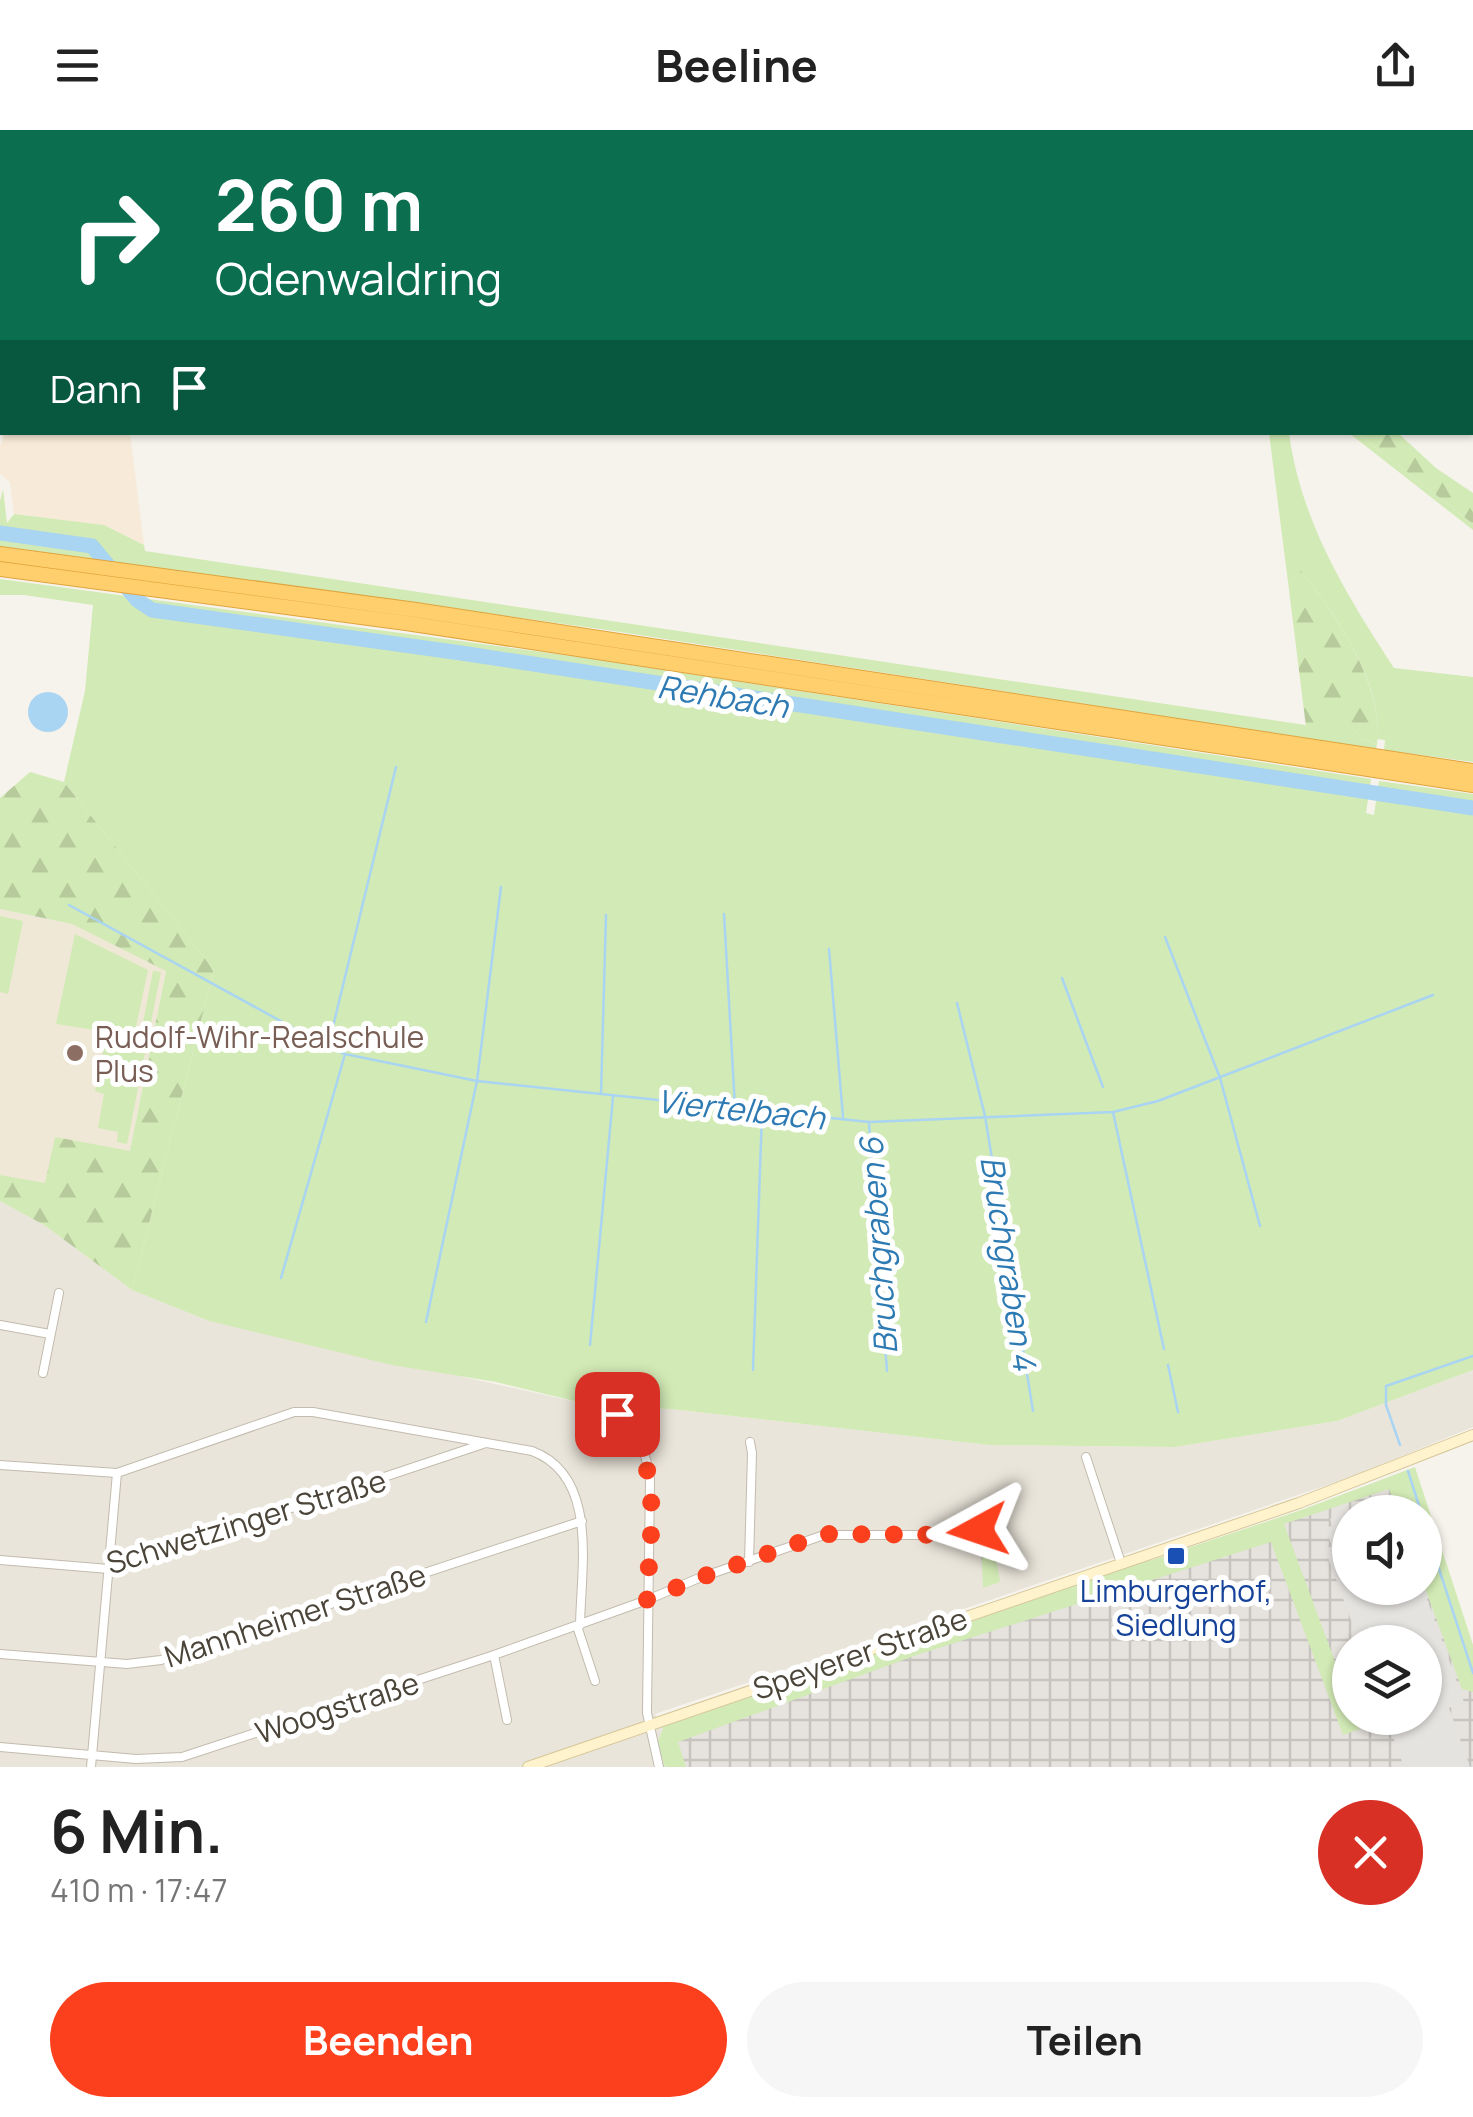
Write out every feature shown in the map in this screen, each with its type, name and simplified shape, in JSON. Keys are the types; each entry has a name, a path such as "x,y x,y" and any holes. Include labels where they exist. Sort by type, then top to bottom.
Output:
{"highway":[{"path":"0,554 630,642 1473,771"},
{"path":"0,569 614,653 1473,785"}],"street":[{"path":"43,1373 58,1293"},
{"path":"0,1324 50,1334"},
{"path":"0,1465 117,1473 294,1412 313,1412 532,1451 554,1461 571,1482 582,1521 579,1626 595,1681"},
{"path":"617,1414 633,1430 648,1464 648,1725 659,1767"},
{"name":"Speyerer Straße","path":"528,1767 1341,1488 1473,1435"},
{"path":"750,1442 750,1562"},
{"name":"Schwetzinger Straße","path":"0,1560 109,1569 487,1443"},
{"path":"1086,1456 1121,1562"},
{"path":"91,1767 117,1473"},
{"name":"Mannheimer Straße","path":"0,1654 102,1663 161,1660 582,1521"},
{"name":"Woogstraße","path":"0,1748 136,1759 182,1757 579,1626 824,1534 969,1535 978,1530"},
{"path":"494,1655 507,1720"}],"shaded area":[{"path":"3,435 130,435 144,545 104,525 14,514 10,482 0,474"},
{"name":"Rudolf-Wihr-Realschule Plus","path":"0,909 72,924 166,970 130,1152 45,1184 0,1175"},
{"path":"0,1201 44,1225 132,1290 209,1321 595,1406 671,1409 989,1445 1175,1447 1337,1421 1473,1370 1473,1427 1351,1477 655,1714 663,1729 657,1743 665,1767 0,1767"},
{"path":"1406,1483 1410,1495 1370,1495"},
{"path":"1332,1508 1332,1605 1434,1605 1473,1681 1473,1767 665,1767 663,1729"},
{"path":"1332,1526 1332,1546 1325,1528"},
{"path":"1332,1546 1332,1568 1325,1549"},
{"path":"1345,1605 1429,1605 1436,1625 1353,1625"},
{"path":"1442,1641 1464,1702 1449,1708 1470,1767 1404,1767 1392,1735 1442,1735"}],"green space":[{"path":"1269,435 1289,435 1304,497 1328,556 1394,668 1473,677 1473,762 1384,750 1385,740 1377,739 1373,696 1365,673 1341,627 1301,571 1288,582"},
{"path":"1352,435 1360,435 1473,524 1473,530"},
{"path":"1360,435 1400,435 1436,468 1473,493 1473,524"},
{"path":"3,489 7,523 14,514 104,525 144,545 145,551 1359,733 1360,739 1377,744 1376,749 607,630 0,546"},
{"path":"1301,571 1343,630 1366,676 1377,722 1377,744 1360,739 1359,733 1306,727 1288,582"},
{"path":"0,579 586,658 1371,779 1366,813 1374,815 1379,781 1473,794 1473,1370 1337,1421 1175,1447 989,1445 671,1409 595,1406 496,1382 392,1365 209,1321 132,1290 214,970 64,782 85,691 93,605 0,595"},
{"path":"30,772 64,782 214,970 132,1290 44,1225 0,1201 0,1175 45,1183 55,1137 130,1151 166,971 72,924 0,909 0,798"},
{"path":"0,916 23,921 8,994 0,992"},
{"path":"75,934 148,970 134,1036 56,1024"},
{"path":"153,971 161,972 127,1144 117,1142 118,1132 98,1128 104,1094 95,1091 104,1047 137,1053"},
{"path":"1415,1467 1424,1495 1391,1495 1389,1489 1371,1495 1341,1495"},
{"path":"1332,1498 1332,1508 1284,1524 1332,1653 1332,1706 1271,1542 917,1655 678,1742 686,1767 665,1767 657,1743 661,1725"},
{"path":"981,1546 994,1546 1000,1582 983,1588"},
{"path":"1442,1550 1473,1645 1473,1692 1462,1689 1442,1625 1439,1625 1431,1605 1442,1605"}],"water":[{"path":"48,692 62,698 68,712 62,726 48,732 34,726 28,712 34,698"}],"waterway":[{"name":"Rehbach","path":"0,533 92,546 137,600 152,610 461,653 1473,808"},
{"path":"328,1047 396,767"},
{"path":"426,1322 477,1081 501,887"},
{"name":"Viertelbach","path":"69,905 345,1054 477,1081 869,1122 1113,1112 1158,1101 1433,995"},
{"path":"724,914 735,1107"},
{"path":"601,1094 606,915"},
{"name":"Viertelbach","path":"1165,937 1220,1078 1260,1226"},
{"path":"829,949 843,1117"},
{"path":"1062,978 1103,1087"},
{"name":"Bruchgraben 4","path":"957,1003 985,1116 1033,1411"},
{"path":"281,1278 345,1054"},
{"path":"590,1345 613,1097"},
{"path":"753,1370 762,1112"},
{"path":"1113,1112 1164,1349"},
{"name":"Bruchgraben 6","path":"869,1123 887,1371"},
{"path":"1400,1445 1386,1405 1386,1386 1473,1356"},
{"path":"1168,1365 1178,1412"},
{"path":"1408,1471 1416,1495"},
{"path":"1442,1578 1473,1673"}],"place":[{"name":"Rudolf-Wihr-Realschule Plus","path":"75,1053"},
{"name":"Limburgerhof, Siedlung","path":"1176,1556"}],"route":[{"path":"617,1414 633,1430 648,1464 647,1600 824,1534 969,1535 978,1530"}]}
